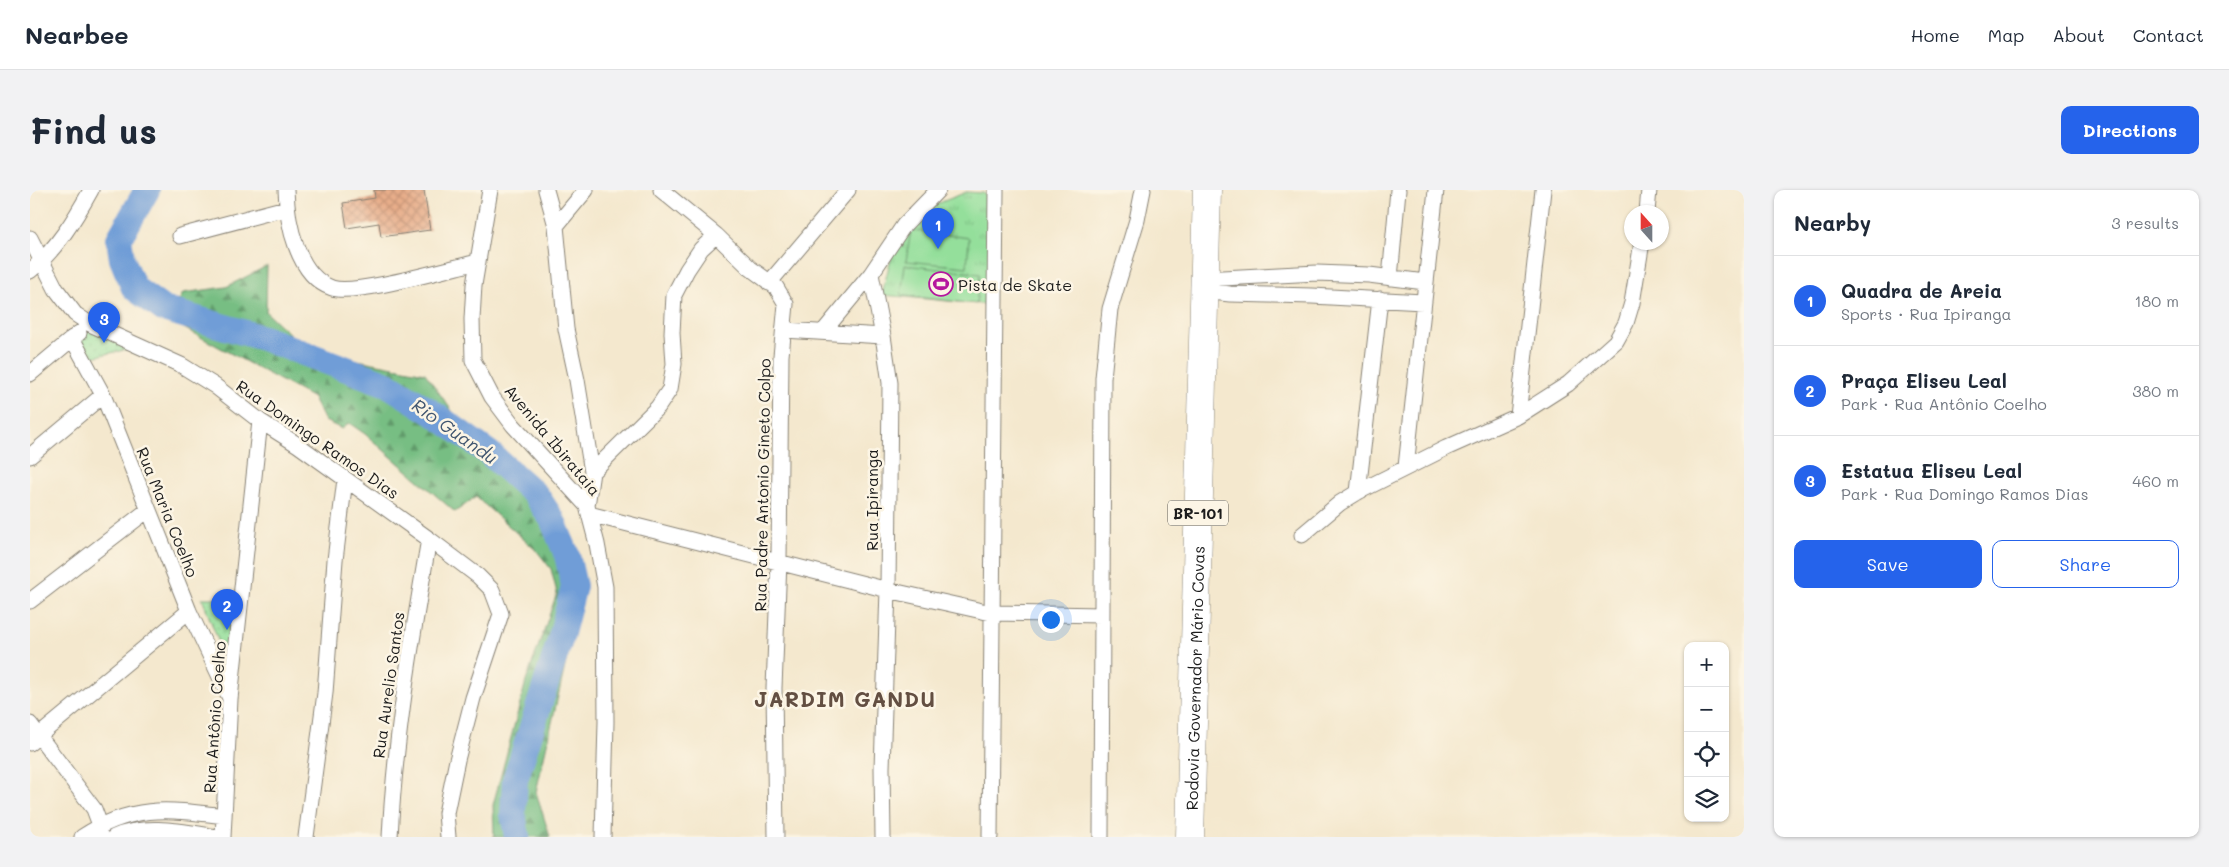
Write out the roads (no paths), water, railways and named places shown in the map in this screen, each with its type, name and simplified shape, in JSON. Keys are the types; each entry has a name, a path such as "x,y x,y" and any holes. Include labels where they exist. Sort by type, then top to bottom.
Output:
{"highway":[{"name":"Rodovia Governador Mário Covas","path":"1190,837 1207,190"}],"street":[{"path":"30,271 42,261 61,237 91,190"},
{"path":"286,190 286,208 295,247 307,267 319,279 333,288 356,289 478,262"},
{"name":"Avenida Ibirataia","path":"490,190 478,262 472,319 473,360 492,398 513,425 588,510 605,587 606,702 603,837"},
{"path":"546,190 556,226 566,328 577,380 592,472 588,510 888,590 991,613 1101,615"},
{"path":"556,226 586,190"},
{"name":"Rua Padre Antonio Gineto Colpo","path":"661,190 716,235 750,268 776,287 786,304 781,366 779,560 774,688 776,837"},
{"path":"770,283 848,190"},
{"path":"823,332 871,274 904,225 938,190"},
{"path":"990,837 996,190"},
{"path":"1101,837 1103,378 1110,309 1137,220 1143,190"},
{"path":"1390,278 1398,190"},
{"path":"1406,467 1436,190"},
{"path":"1518,416 1543,190"},
{"path":"1648,205 1649,190"},
{"path":"180,236 286,208"},
{"path":"592,472 658,407 670,389 674,364 672,333 674,295 701,249 716,235"},
{"name":"Rua Domingo Ramos Dias","path":"30,238 48,275 66,303 76,314 90,324 181,365 214,386 260,422 345,479 429,539 486,583 492,590 501,614 473,698 457,760 446,813 448,837"},
{"path":"1302,535 1340,503 1358,492 1406,467 1518,416 1568,384 1616,341 1626,323 1632,303 1641,250"},
{"path":"1204,285 1317,273 1369,275 1425,282"},
{"name":"Rua Ipiranga","path":"871,274 890,383 888,590 882,768 883,837"},
{"path":"1358,492 1373,299 1369,275"},
{"path":"1204,285 1230,294 1423,302"},
{"path":"30,374 90,324"},
{"path":"784,330 883,336"},
{"name":"Rua Maria Coelho","path":"72,338 103,395 189,610 230,699"},
{"path":"30,456 103,395"},
{"name":"Rua Antônio Coelho","path":"223,837 230,699 260,422"},
{"path":"306,837 325,693 335,560 345,479"},
{"path":"30,601 148,510"},
{"name":"Rua Aurelio Santos","path":"390,837 397,734 408,656 429,539"},
{"path":"35,740 189,610"},
{"path":"30,724 35,740 82,791 98,816 100,831"},
{"path":"82,837 100,831 123,816 142,811 169,810 224,816"},
{"path":"114,837 137,830 160,830 217,837"}],"waterway":[{"name":"Rio Guandu","path":"147,190 119,239 122,259 134,288 163,309 263,338 387,384 430,411 489,453 536,495 552,519 567,555 574,586 561,637 515,780 513,814 517,837"}],"place":[{"name":"Quadra de Areia","path":"938,249"},
{"name":"Pista de Skate","path":"941,284"},
{"name":"Estatua Eliseu Leal","path":"104,343"},
{"name":"Praça Eliseu Leal","path":"227,630"}],"district":[{"name":"JARDIM GANDU","path":"845,698"}]}
